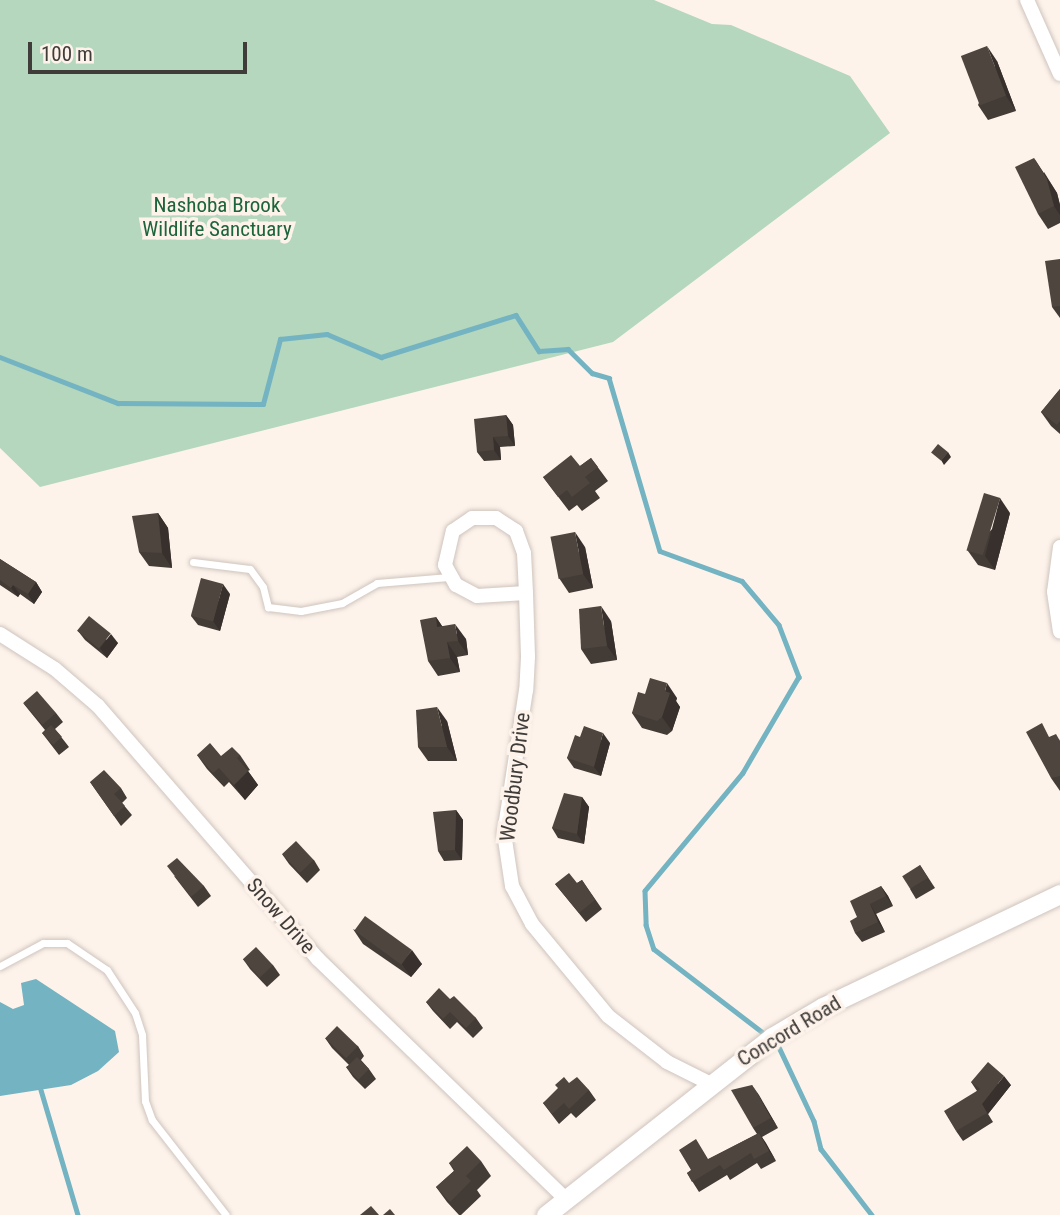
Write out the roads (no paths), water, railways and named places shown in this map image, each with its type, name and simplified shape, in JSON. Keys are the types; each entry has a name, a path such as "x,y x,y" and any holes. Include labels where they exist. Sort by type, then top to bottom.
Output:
{"main road":[{"name":"Concord Road","path":"546,1215 709,1083 823,1007 1058,898"}],"street":[{"path":"1027,0 1060,75"},
{"name":"Woodbury Drive","path":"449,577 444,553 453,531 472,518 496,518 516,531 522,542 526,593 526,690 504,833 512,886 532,924 608,1016 667,1062 709,1083"},
{"path":"1060,547 1054,592 1060,632"},
{"path":"449,577 477,596 526,593"},
{"name":"Snow Drive","path":"0,634 91,699 318,958 566,1199"}],"lane":[{"path":"193,562 250,569 263,587 268,607 301,611 342,603 377,583 449,577"},
{"path":"0,966 43,943 67,943 107,970 135,1013 142,1035 145,1101 152,1121 226,1215"}],"water":[{"path":"36,979 115,1031 119,1052 98,1071 71,1085 0,1096 0,1002 13,1009 24,1005 21,983"}],"waterway":[{"path":"0,357 118,403 263,404 280,339 327,334 381,357 516,315 539,351 568,349 592,373 609,378 660,551 742,581 779,625 799,677 743,773 645,891 646,925 654,949 762,1032"},
{"path":"778,1045 814,1121 821,1149 872,1215"},
{"path":"41,1090 78,1215"}],"park label":[{"name":"Nashoba Brook Wildlife Sanctuary","path":"217,217"}]}
